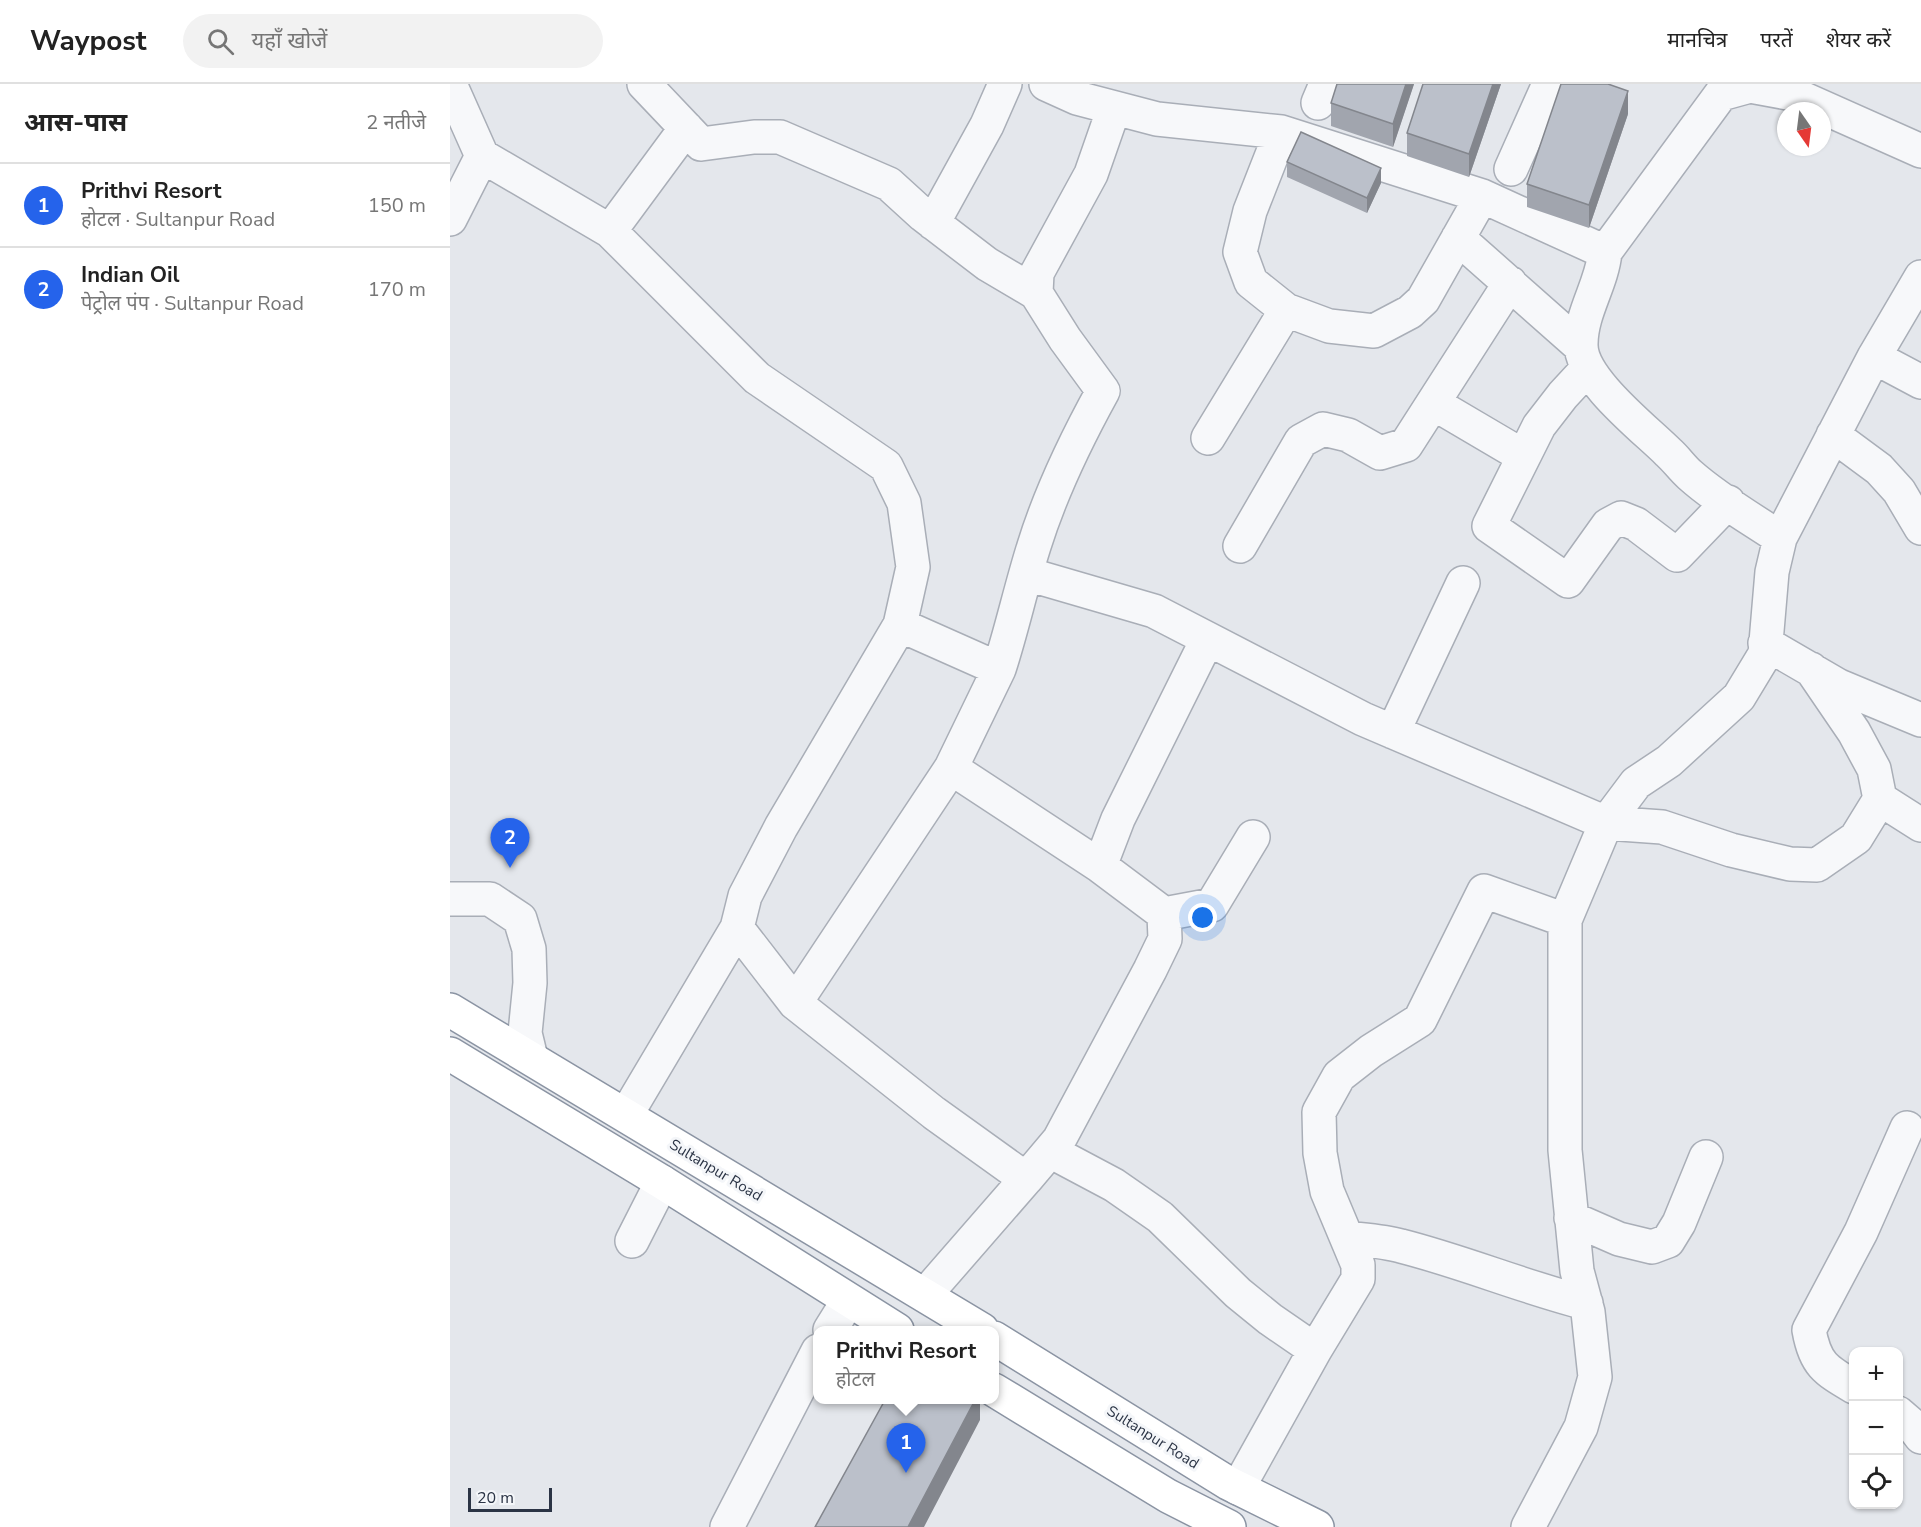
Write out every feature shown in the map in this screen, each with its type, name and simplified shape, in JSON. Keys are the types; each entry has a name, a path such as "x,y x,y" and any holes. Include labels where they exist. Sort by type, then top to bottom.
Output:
{"highway":[{"name":"Sultanpur Road","path":"450,1010 975,1326"},
{"path":"450,1054 662,1182 890,1326"},
{"name":"Sultanpur Road","path":"999,1341 1238,1488 1317,1527"},
{"path":"999,1393 1168,1496 1229,1527"}],"street":[{"path":"450,84 482,156 610,231 757,378 886,466 904,502 913,567 900,626 781,827 746,896 737,928 626,1115"},
{"path":"644,84 700,144 754,137 780,137 889,184 933,223 987,264 1036,293 1102,391 1075,442 1053,494 1034,546 999,669 951,768 795,1003"},
{"path":"933,223 987,125 1005,84"},
{"path":"1046,84 1077,98 1157,119 1281,132 1482,196 1605,252"},
{"path":"1511,169 1549,84"},
{"path":"1728,502 1677,555 1636,524 1621,518 1608,525 1568,581 1489,526 1539,426 1563,395 1584,357 1584,320 1603,268 1605,252 1721,94 1750,86 1793,94 1921,151"},
{"path":"1036,293 1037,273 1091,174 1114,108"},
{"path":"610,231 686,128"},
{"path":"1281,132 1250,211 1240,252 1251,282 1286,310 1329,326 1374,331 1410,312 1423,300 1482,196"},
{"path":"450,219 482,156"},
{"path":"1458,238 1510,283 1584,357 1628,417 1668,451 1690,475 1780,538"},
{"path":"1528,1527 1581,1427 1595,1377 1586,1303 1577,1271 1565,1150 1565,920 1606,822 1636,783 1669,761 1739,697 1765,654 1772,572 1780,538 1875,357 1921,277"},
{"path":"1240,546 1301,441 1323,429 1347,435 1380,453 1406,445 1510,283"},
{"path":"1208,438 1286,310"},
{"path":"1875,357 1921,382"},
{"path":"1433,403 1523,456"},
{"path":"1833,435 1879,469 1899,491 1921,528"},
{"path":"1027,574 1154,610 1207,640 1363,719 1606,822 1662,827 1731,850 1790,864 1817,866 1856,838 1880,799 1874,769 1859,741 1811,669"},
{"path":"1393,732 1463,583"},
{"path":"900,626 999,669"},
{"path":"1100,866 1118,819 1207,640"},
{"path":"1765,643 1839,686 1921,720"},
{"path":"951,768 1100,866 1164,914 1212,905 1253,837"},
{"path":"1880,799 1921,825"},
{"path":"1238,1488 1315,1350 1358,1279 1358,1265 1327,1191 1320,1153 1319,1112 1339,1076 1371,1051 1420,1020 1484,891 1565,920"},
{"path":"450,899 490,899 520,919 529,949 530,983 525,1033 531,1058"},
{"path":"925,1295 1059,1140 1165,939 1164,914"},
{"path":"737,928 795,1003 934,1113 1026,1179"},
{"path":"1849,1383 1824,1368 1812,1345 1809,1330 1861,1233 1907,1128"},
{"path":"1050,1151 1114,1185 1160,1216 1238,1293 1270,1319 1315,1350"},
{"path":"1570,1218 1619,1239 1652,1247 1668,1241 1679,1223 1706,1157"},
{"path":"632,1241 662,1182"},
{"path":"1347,1238 1399,1245 1541,1292 1586,1303"},
{"path":"832,1326 848,1301"},
{"path":"727,1527 813,1361"},
{"path":"1903,1417 1921,1437"}],"building":[{"path":"1337,84 1406,84 1393,124 1331,103"},
{"path":"1423,84 1493,84 1469,154 1407,133"},
{"path":"1561,84 1608,84 1628,91 1589,205 1527,184"},
{"path":"1301,132 1381,168 1367,198 1287,162"},
{"path":"883,1404 973,1404 908,1527 815,1527"}],"place":[{"name":"Indian Oil","path":"510,868"},
{"name":"Prithvi Resort","path":"906,1473"}]}
